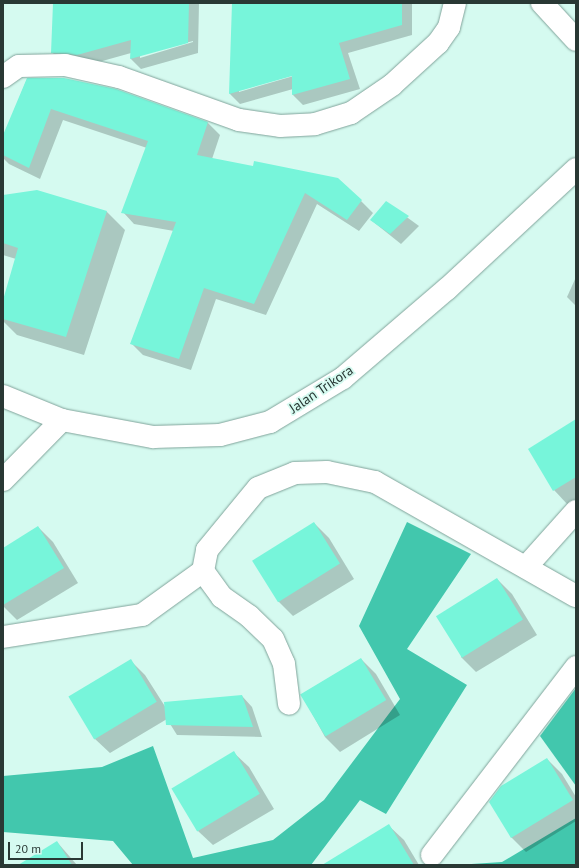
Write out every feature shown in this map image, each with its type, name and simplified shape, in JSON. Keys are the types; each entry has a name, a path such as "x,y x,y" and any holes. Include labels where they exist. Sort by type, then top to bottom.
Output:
{"street":[{"path":"3,77 19,66 65,65 119,77 239,120 280,126 315,124 351,113 392,85 438,43 449,27 455,3"},
{"path":"542,3 576,40"},
{"name":"Jalan Trikora","path":"3,396 62,420 153,437 220,435 270,422 342,378 448,289 576,169"},
{"path":"3,480 62,420"},
{"path":"3,637 142,615 203,570 207,550 258,488 295,473 327,472 375,482 576,596"},
{"path":"526,567 576,511"},
{"path":"203,570 222,598 249,616 273,639 284,664 289,704"},
{"path":"432,855 576,667"}],"green space":[{"path":"407,522 471,554 407,649 467,685 386,814 360,800 311,865 133,865 113,841 3,832 3,776 102,767 153,746 193,858 273,840 324,800 400,699 359,626"},
{"path":"576,688 576,786 540,736"},
{"path":"576,818 576,865 456,865 502,862"}],"building":[{"path":"53,3 189,3 188,43 130,59 131,40 77,55 51,53"},
{"path":"232,3 402,3 402,25 339,43 350,79 292,95 292,76 229,94"},
{"path":"27,78 64,78 116,89 208,122 197,155 253,166 254,161 338,178 362,200 347,220 305,193 254,304 204,288 179,359 130,344 176,222 121,213 148,141 51,109 29,168 3,155 3,135"},
{"path":"37,190 107,211 66,337 3,319 3,300 18,248 3,243 3,195"},
{"path":"386,201 409,216 390,234 370,220"},
{"path":"576,419 576,477 553,491 528,449"},
{"path":"314,522 340,564 278,602 252,561"},
{"path":"38,526 64,568 3,605 3,548"},
{"path":"497,578 523,620 462,658 436,616"},
{"path":"361,658 386,700 325,737 300,695"},
{"path":"131,659 157,702 94,739 68,697"},
{"path":"242,695 253,727 166,725 164,702"},
{"path":"234,751 260,794 197,831 171,789"},
{"path":"547,758 573,800 511,838 489,802 501,786"},
{"path":"389,824 414,865 322,865"},
{"path":"57,841 72,865 18,865"}]}
